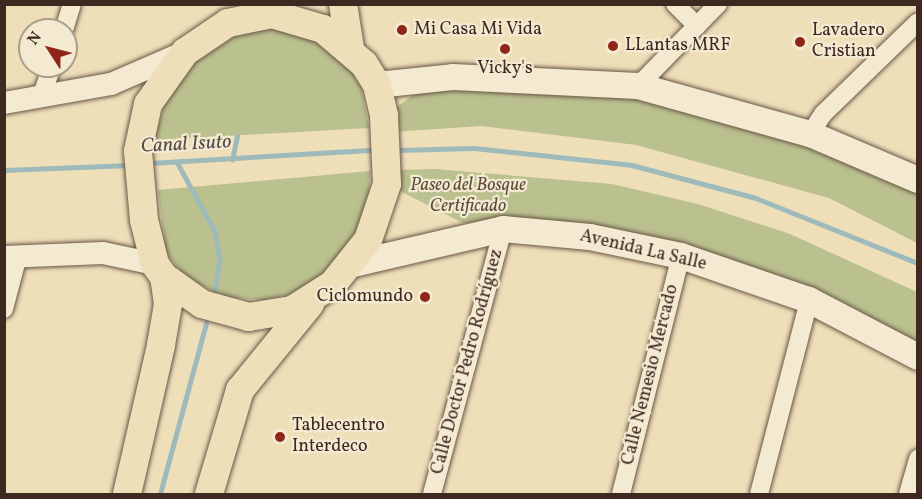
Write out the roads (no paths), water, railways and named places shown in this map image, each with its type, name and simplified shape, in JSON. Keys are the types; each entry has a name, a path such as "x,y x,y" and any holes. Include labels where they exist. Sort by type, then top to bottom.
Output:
{"highway":[{"path":"127,495 168,304 142,201 141,131 153,94 223,4"},
{"path":"343,4 350,48"},
{"path":"192,45 251,15 272,14 298,18 350,48 377,85 384,116 387,184 380,215 353,264 313,300 240,390 209,495"},
{"path":"160,271 225,313 271,316 313,300"}],"main road":[{"path":"377,85 453,77 638,86 810,134 918,180"},
{"name":"Avenida La Salle","path":"353,264 503,229 590,237 681,256 809,300 918,357"}],"street":[{"path":"675,4 697,26"},
{"path":"638,86 718,4"},
{"path":"810,134 823,114 918,22"},
{"path":"4,103 111,84 192,45"},
{"path":"41,97 48,78"},
{"name":"Calle Doctor Pedro Rodríguez","path":"432,495 503,229"},
{"path":"4,309 11,257 103,253 160,271"},
{"name":"Calle Nemesio Mercado","path":"621,495 681,256"},
{"path":"759,495 809,300"},
{"path":"908,495 918,458"}],"waterway":[{"path":"232,160 237,137"},
{"path":"398,150 474,148 632,165 756,198 918,263"},
{"name":"Canal Isuto","path":"150,163 369,150"},
{"path":"177,162 215,231 220,259 215,292"},
{"name":"Canal Isuto","path":"4,170 130,165"},
{"path":"160,494 206,323"}],"place":[{"name":"Mi Casa Mi Vida","path":"402,30"},
{"name":"Lavadero Cristian","path":"800,42"},
{"name":"LLantas MRF","path":"613,46"},
{"name":"Vicky's","path":"505,49"},
{"name":"Ciclomundo","path":"425,297"},
{"name":"Tablecentro Interdeco","path":"280,437"}],"park label":[{"name":"Paseo del Bosque Certificado","path":"468,198"}]}
